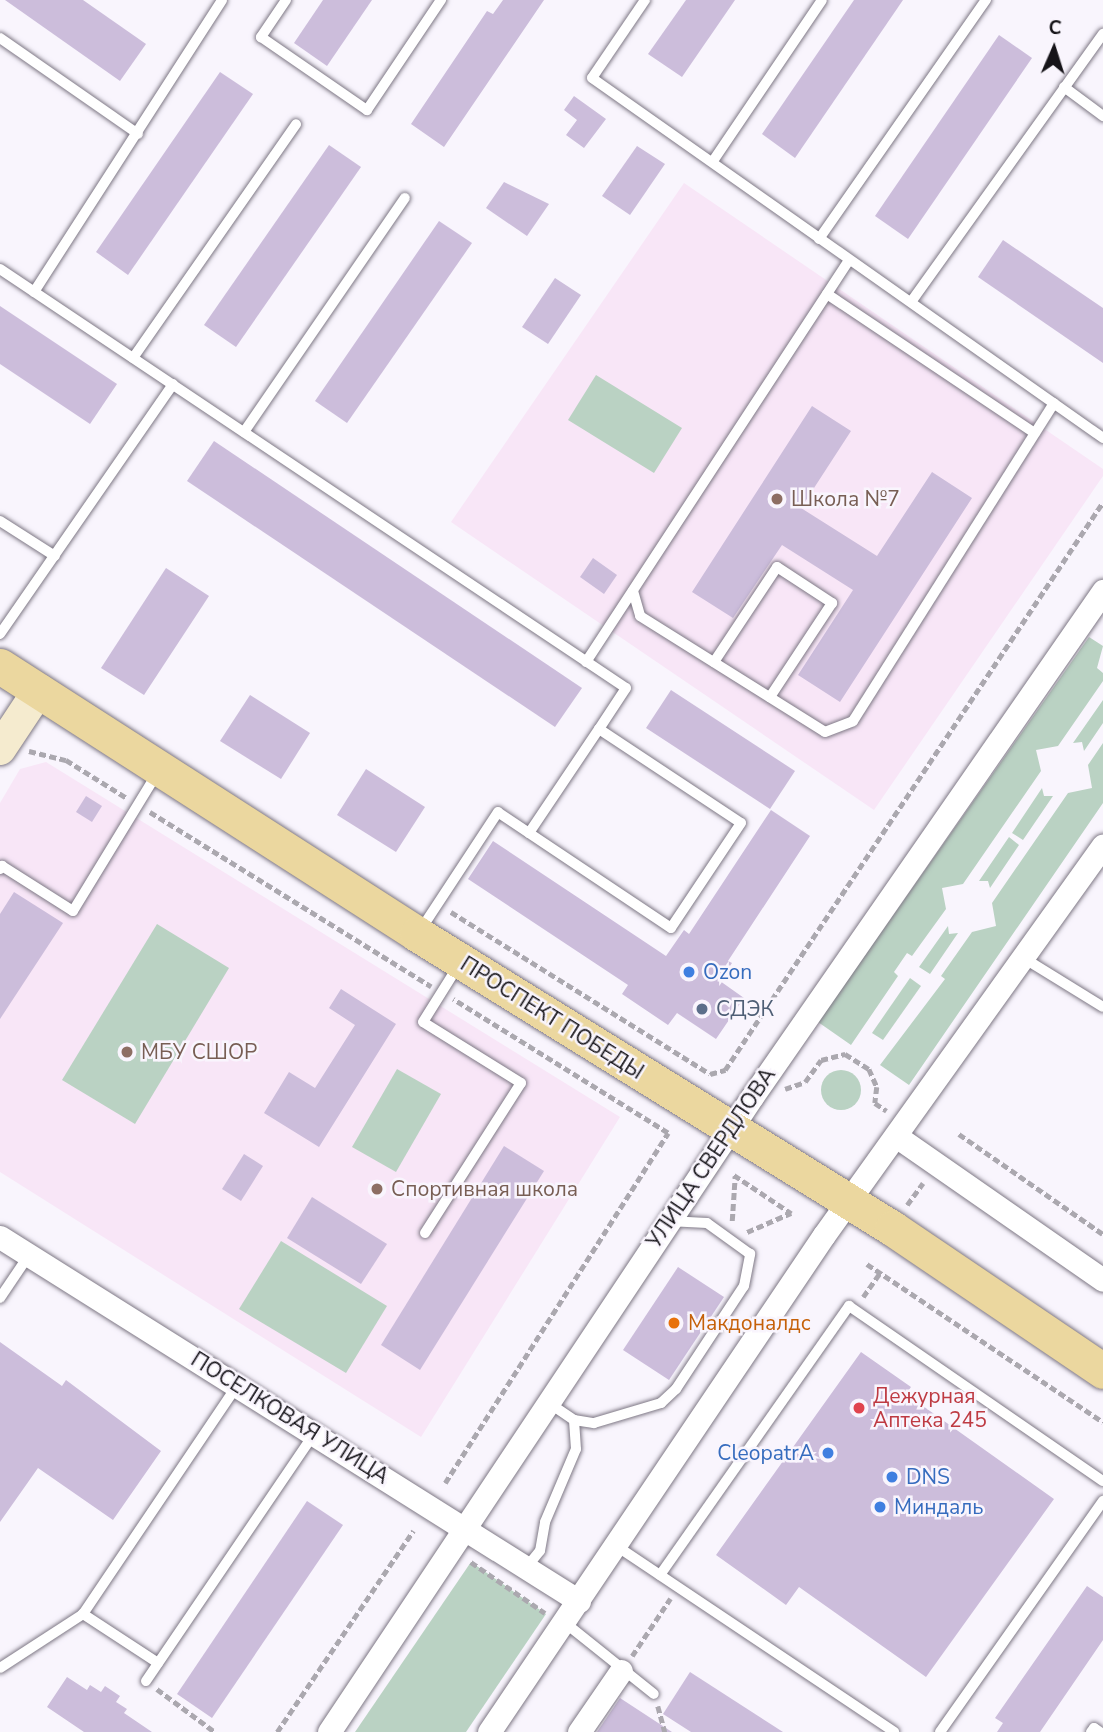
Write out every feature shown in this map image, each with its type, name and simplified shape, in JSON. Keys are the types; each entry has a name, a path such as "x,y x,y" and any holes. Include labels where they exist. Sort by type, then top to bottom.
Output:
{"main road":[{"name":"ПРОСПЕКТ ПОБЕДЫ","path":"0,666 162,767 417,934 849,1201 1103,1371"},
{"path":"14,750 39,690"}],"street":[{"name":"УЛИЦА СВЕРДЛОВА","path":"329,1732 730,1128 1103,592"},
{"path":"489,1732 555,1618 579,1601 849,1201 1103,846"},
{"path":"896,1136 1103,1280"},
{"name":"ПОСЕЛКОВАЯ УЛИЦА","path":"0,1237 315,1432 579,1601"},
{"path":"579,1732 621,1671"}],"lane":[{"path":"34,292 222,0"},
{"path":"286,0 261,37 367,110 441,0"},
{"path":"645,0 592,78 713,161 848,261 911,302 1103,438"},
{"path":"713,161 822,0"},
{"path":"819,239 986,0"},
{"path":"911,302 1103,34"},
{"path":"0,38 138,134"},
{"path":"1064,87 1103,116"},
{"path":"133,358 296,124"},
{"path":"244,432 405,198"},
{"path":"586,662 848,261"},
{"path":"0,270 626,688 529,833"},
{"path":"827,294 1035,433"},
{"path":"0,635 173,384"},
{"path":"633,591 640,616 825,732 853,721 1054,403"},
{"path":"0,522 55,556"},
{"path":"714,662 777,567 832,603 770,697"},
{"path":"417,934 498,812 671,928 741,823 599,729"},
{"path":"0,869 2,866 73,911 162,767"},
{"path":"1022,957 1103,1007"},
{"path":"425,1233 521,1083 423,1021 461,961"},
{"path":"549,1403 574,1420 594,1423 661,1403 676,1389 744,1286 750,1254 707,1223 668,1222"},
{"path":"0,1298 29,1255"},
{"path":"660,1575 849,1306 1103,1481"},
{"path":"0,1668 83,1614 238,1384"},
{"path":"526,1568 540,1551 545,1522 576,1449 574,1420"},
{"path":"146,1681 315,1432"},
{"path":"940,1732 1103,1500"},
{"path":"615,1545 894,1732"},
{"path":"83,1614 158,1663"},
{"path":"555,1618 654,1694"},
{"path":"1091,1732 1094,1728 1100,1732"}],"path":[{"path":"437,903 710,1074 725,1070 1103,502"},
{"path":"14,750 66,760 668,1133 445,1483"},
{"path":"777,1091 805,1082 821,1060 845,1054 867,1066 877,1087 875,1103 887,1111"},
{"path":"959,1134 1103,1234"},
{"path":"728,1171 791,1213 730,1240 735,1176"},
{"path":"903,1212 923,1183"},
{"path":"867,1264 1103,1422"},
{"path":"854,1310 880,1273"},
{"path":"277,1732 413,1531"},
{"path":"471,1562 555,1618"},
{"path":"621,1671 678,1587"},
{"path":"146,1681 215,1732"},
{"path":"654,1694 665,1732"}],"shaded area":[{"name":"Школа №7","path":"684,183 1103,469 1103,476 874,810 451,522"},
{"path":"46,762 620,1117 421,1437 0,1172 0,803 20,769"}],"green space":[{"path":"596,375 682,428 654,473 568,420"},
{"path":"1089,637 1103,646 1097,668 1103,673 1103,681 1058,746 1036,750 1041,771 963,884 942,888 946,909 912,956 907,953 894,972 898,976 851,1045 818,1022"},
{"path":"1103,700 1103,723 1084,751 1082,742 1073,743"},
{"path":"1103,743 1103,803 909,1085 880,1065 945,979 941,976 972,932 996,926 992,903 1068,793 1092,788 1088,765"},
{"path":"1042,788 1044,796 1053,796 1023,840 1012,833"},
{"path":"1009,837 1019,845 990,888 988,881 979,881"},
{"path":"157,924 229,968 135,1124 62,1080"},
{"path":"948,926 949,934 958,933 930,974 919,967"},
{"path":"910,978 921,986 883,1040 872,1033"},
{"path":"397,1069 441,1094 396,1172 352,1147"},
{"path":"841,1070 849,1071 855,1076 860,1082 860,1098 855,1104 849,1109 841,1110 833,1109 827,1104 822,1098 821,1090 822,1082 827,1076 833,1071"},
{"path":"281,1241 387,1306 346,1373 239,1309"},
{"path":"471,1562 546,1614 466,1732 355,1732"}],"building":[{"path":"5,0 83,0 146,44 120,81"},
{"path":"323,0 372,0 327,66 294,43"},
{"path":"503,0 544,0 444,147 411,124 487,11 493,14"},
{"path":"686,0 735,0 682,77 648,54"},
{"path":"854,0 903,0 795,158 762,134"},
{"path":"999,35 1032,58 908,239 875,216"},
{"path":"220,72 253,94 128,275 96,252"},
{"path":"574,96 606,119 584,148 566,135 577,120 564,110"},
{"path":"329,145 361,167 236,347 204,325"},
{"path":"637,146 665,164 630,215 602,196"},
{"path":"504,182 549,204 527,236 486,208"},
{"path":"439,221 472,243 347,423 315,401"},
{"path":"1003,240 1103,308 1103,363 978,277"},
{"path":"555,278 581,295 548,344 522,327"},
{"path":"0,306 117,384 90,424 0,364"},
{"path":"812,406 851,431 801,508 877,556 932,472 972,498 840,702 798,675 853,590 782,545 733,618 692,592"},
{"path":"214,441 582,688 555,727 187,481"},
{"path":"593,558 617,575 604,594 580,577"},
{"path":"166,568 209,596 144,695 101,668"},
{"path":"671,690 795,771 770,809 646,728"},
{"path":"250,695 310,733 281,779 220,741"},
{"path":"366,769 425,807 396,852 337,815"},
{"path":"86,796 102,806 92,822 76,812"},
{"path":"771,810 810,836 728,961 732,963 720,981 744,998 716,1039 677,1013 668,1025 622,994 628,985 468,879 493,841 666,956 684,930 689,934"},
{"path":"14,892 63,923 0,1019 0,914"},
{"path":"341,989 396,1024 319,1147 264,1113 289,1072 315,1088 355,1025 329,1008"},
{"path":"504,1146 544,1171 420,1370 381,1345"},
{"path":"244,1154 263,1166 241,1201 222,1189"},
{"path":"312,1197 387,1244 361,1284 287,1238"},
{"name":"Макдоналдс","path":"678,1267 724,1297 669,1380 623,1350"},
{"path":"0,1342 62,1386 66,1380 161,1451 113,1520 38,1468 0,1522"},
{"path":"861,1352 911,1387 906,1394 1054,1499 926,1677 799,1587 786,1605 716,1555"},
{"path":"307,1501 343,1525 212,1718 177,1694"},
{"path":"1087,1586 1103,1597 1103,1640 1040,1732 997,1732 1003,1723 995,1718"},
{"path":"690,1672 783,1732 691,1732 663,1714"},
{"path":"67,1677 87,1690 90,1685 101,1692 105,1686 120,1696 116,1702 127,1709 124,1713 152,1732 84,1732 47,1707"},
{"path":"620,1698 672,1732 597,1732"}],"place":[{"name":"Школа №7","path":"777,499"},
{"name":"Ozon","path":"689,972"},
{"name":"СДЭК","path":"702,1009"},
{"name":"МБУ СШОР","path":"127,1052"},
{"name":"Спортивная школа","path":"377,1189"},
{"name":"Макдоналдс","path":"674,1323"},
{"name":"Дежурная Аптека 245","path":"859,1408"},
{"name":"CleopatrA","path":"828,1453"},
{"name":"DNS","path":"892,1477"},
{"name":"Миндаль","path":"880,1507"}]}
